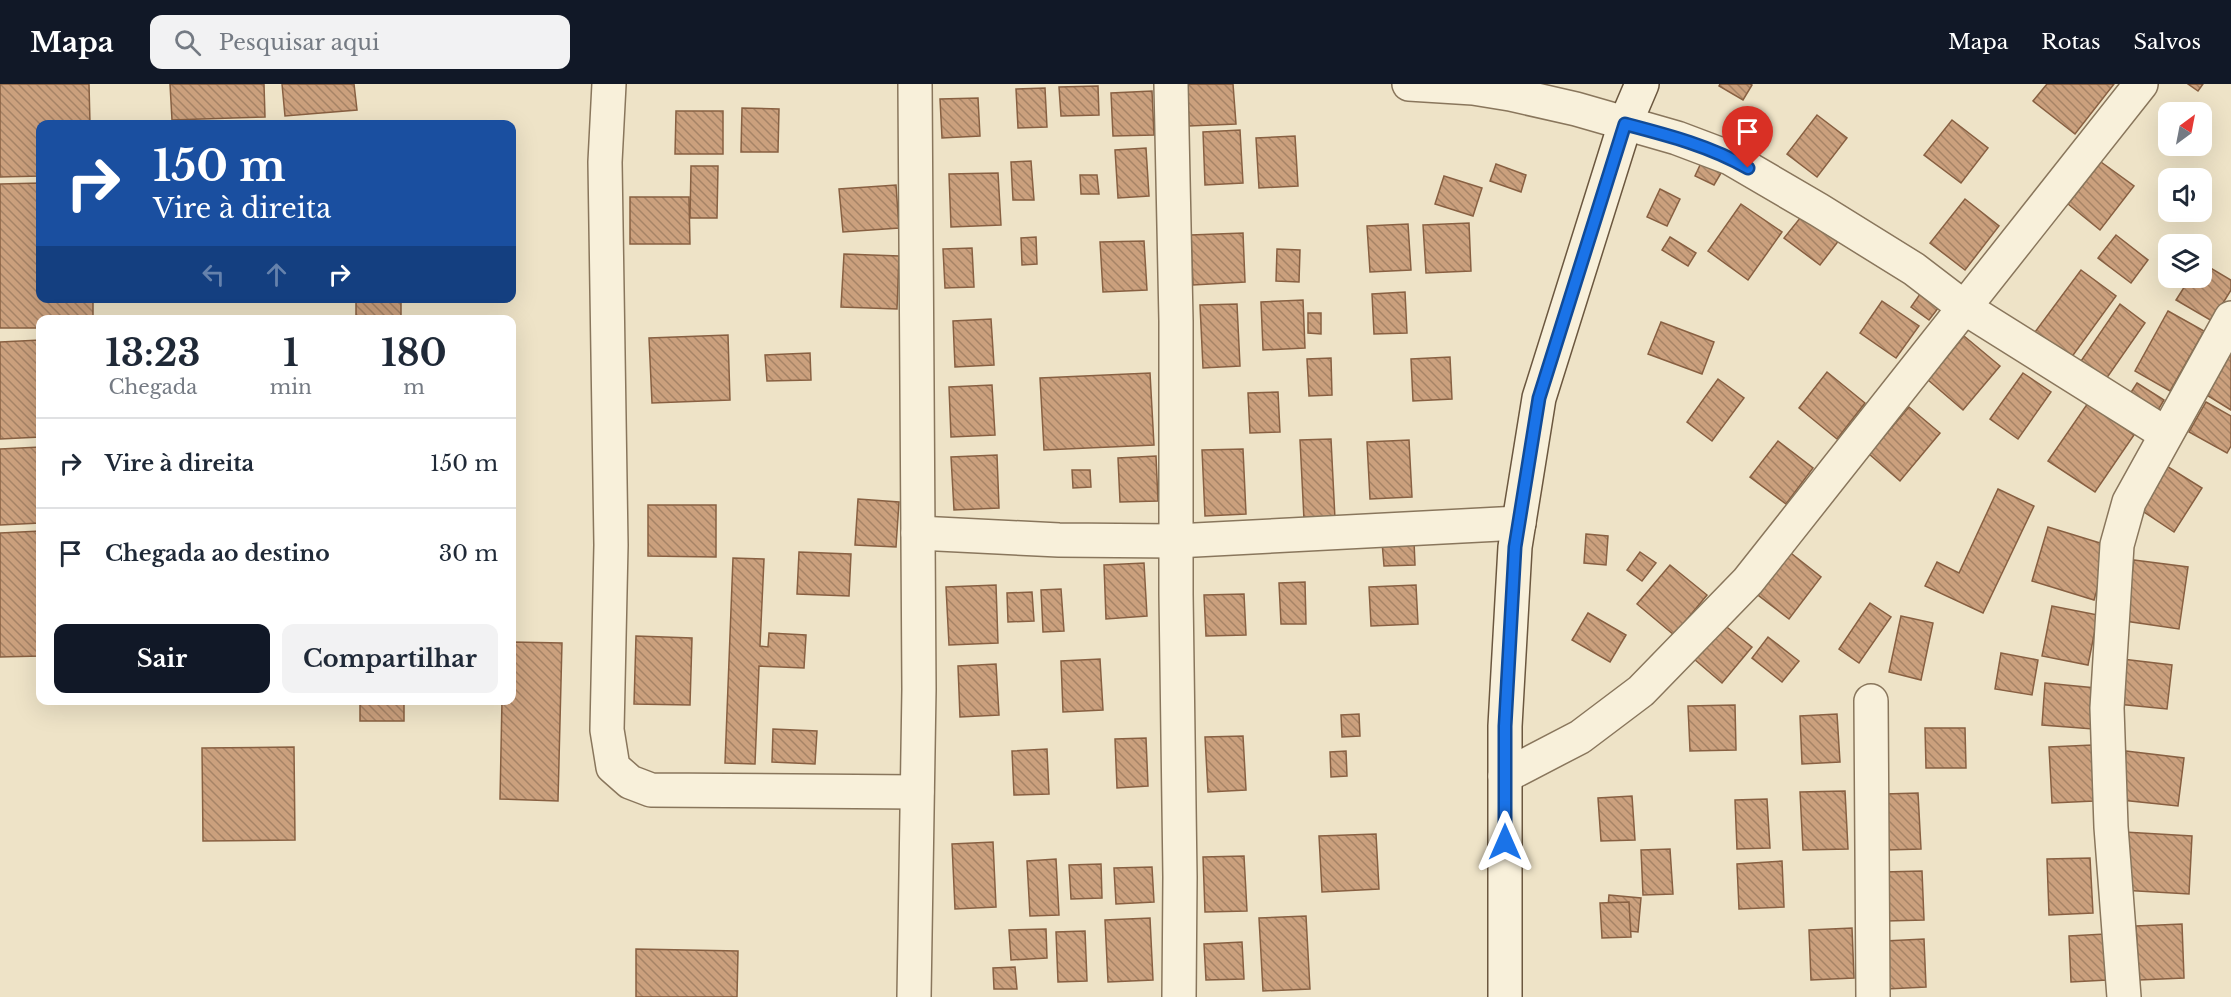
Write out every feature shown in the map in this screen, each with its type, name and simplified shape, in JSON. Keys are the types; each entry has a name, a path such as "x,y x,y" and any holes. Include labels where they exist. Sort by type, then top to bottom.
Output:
{"street":[{"path":"609,84 605,162 611,545 607,730 613,767 630,782 651,790 917,792"},
{"path":"914,997 918,533 915,84"},
{"path":"1171,84 1176,321 1179,997"},
{"path":"1409,84 1511,89 1677,138 1730,158 1914,269 1965,308 2166,434"},
{"path":"1505,997 1505,714 1515,547 1539,398 1625,124 1642,84"},
{"path":"1505,776 1580,737 1641,691 1748,581 2141,84"},
{"path":"2124,997 2111,827 2107,708 2117,545 2129,502 2231,318"},
{"path":"918,533 1059,540 1176,541 1519,522"},
{"path":"1871,701 1873,997"}],"building":[{"path":"0,84 89,84 90,120 36,120 36,176 0,177"},
{"path":"170,84 264,84 265,117 172,120"},
{"path":"282,84 354,84 357,110 285,116"},
{"path":"1187,84 1233,84 1236,124 1189,126"},
{"path":"1720,84 1752,85 1743,100 1719,86"},
{"path":"2047,84 2114,84 2075,134 2033,101"},
{"path":"2188,84 2203,84 2198,91"},
{"path":"1098,86 1099,115 1061,116 1059,87"},
{"path":"1045,88 1047,127 1018,128 1016,89"},
{"path":"1152,91 1154,135 1113,136 1111,93"},
{"path":"978,98 980,136 942,138 940,99"},
{"path":"742,108 779,109 778,152 741,152"},
{"path":"676,111 723,111 723,154 675,154"},
{"path":"1817,115 1847,138 1817,177 1787,154"},
{"path":"1952,120 1988,148 1961,183 1924,155"},
{"path":"1240,130 1243,183 1205,185 1203,132"},
{"path":"1295,136 1298,186 1259,188 1256,138"},
{"path":"1146,148 1149,196 1118,198 1115,150"},
{"path":"1031,161 1034,200 1013,200 1011,162"},
{"path":"2101,162 2134,186 2100,230 2068,204"},
{"path":"1701,163 1721,173 1714,185 1695,176"},
{"path":"1496,164 1526,175 1521,192 1490,181"},
{"path":"691,166 718,166 717,218 690,218"},
{"path":"998,173 1001,225 951,227 949,174"},
{"path":"1080,175 1097,175 1099,194 1081,194"},
{"path":"1444,176 1482,188 1473,216 1435,204"},
{"path":"36,183 36,303 93,303 93,315 36,315 36,328 0,328 0,184"},
{"path":"896,185 899,228 843,232 839,189"},
{"path":"1660,189 1680,199 1667,226 1647,217"},
{"path":"630,197 689,197 690,244 630,244"},
{"path":"1965,199 1999,226 1965,270 1930,243"},
{"path":"1741,204 1782,232 1748,280 1708,251"},
{"path":"1805,212 1840,239 1820,265 1784,238"},
{"path":"1469,223 1471,271 1426,273 1423,225"},
{"path":"1408,224 1411,270 1370,272 1367,226"},
{"path":"1243,233 1245,282 1193,285 1191,235"},
{"path":"2116,235 2148,260 2131,283 2098,258"},
{"path":"1036,237 1037,264 1022,265 1021,238"},
{"path":"1670,237 1696,253 1688,266 1662,250"},
{"path":"1144,241 1147,290 1103,292 1100,242"},
{"path":"972,248 974,287 945,288 943,249"},
{"path":"1277,249 1300,250 1299,282 1276,281"},
{"path":"844,254 899,256 897,309 841,307"},
{"path":"2212,269 2231,280 2231,290 2212,321 2176,300 2184,288 2212,288"},
{"path":"2081,270 2116,296 2071,358 2035,332"},
{"path":"1927,284 1946,298 1929,320 1911,307"},
{"path":"1405,292 1407,333 1374,334 1372,294"},
{"path":"1303,300 1305,348 1263,350 1261,302"},
{"path":"1882,301 1919,326 1896,358 1860,333"},
{"path":"356,303 401,303 401,315 356,315"},
{"path":"1237,304 1240,366 1203,368 1200,305"},
{"path":"2120,304 2145,323 2106,379 2081,361"},
{"path":"2168,311 2204,331 2170,391 2135,371"},
{"path":"1308,313 1321,313 1321,334 1308,333"},
{"path":"991,319 994,365 955,367 953,321"},
{"path":"1661,322 1714,342 1702,374 1648,354"},
{"path":"728,335 730,400 652,403 649,338"},
{"path":"1964,336 2000,366 1963,410 1928,380"},
{"path":"36,340 36,437 0,439 0,342"},
{"path":"810,353 811,380 767,381 765,355"},
{"path":"2228,354 2231,356 2231,410 2205,394"},
{"path":"1450,357 1452,399 1413,401 1411,359"},
{"path":"1331,358 1332,395 1309,396 1307,359"},
{"path":"1827,372 1865,403 1837,439 1799,408"},
{"path":"1150,373 1154,445 1044,450 1040,378"},
{"path":"2023,373 2051,392 2018,439 1990,419"},
{"path":"1718,379 1744,398 1712,441 1687,422"},
{"path":"2137,383 2164,400 2154,417 2126,400"},
{"path":"992,385 995,435 951,437 949,387"},
{"path":"1278,392 1280,432 1250,433 1248,393"},
{"path":"2206,402 2231,416 2231,446 2227,453 2189,432"},
{"path":"2088,403 2134,435 2095,492 2048,461"},
{"path":"1909,407 1940,433 1900,481 1869,454"},
{"path":"1331,439 1335,519 1304,520 1300,440"},
{"path":"1409,440 1412,497 1370,499 1367,442"},
{"path":"1778,441 1813,468 1786,504 1750,477"},
{"path":"36,447 36,523 0,525 0,449"},
{"path":"1243,449 1246,514 1205,516 1202,450"},
{"path":"997,455 999,508 954,510 951,457"},
{"path":"1156,456 1158,501 1120,502 1118,458"},
{"path":"2165,465 2202,488 2174,532 2138,508"},
{"path":"1072,470 1090,470 1091,487 1073,488"},
{"path":"1998,489 2034,506 1983,613 1925,586 1937,562 1959,573"},
{"path":"858,499 899,502 896,547 855,545"},
{"path":"648,505 716,505 716,557 648,556"},
{"path":"2048,527 2110,546 2094,600 2032,581"},
{"path":"36,531 36,656 0,657 0,533"},
{"path":"1586,534 1608,536 1606,565 1584,563"},
{"path":"1414,541 1415,565 1384,566 1382,542"},
{"path":"1787,550 1821,577 1789,619 1754,592"},
{"path":"799,552 851,554 849,596 797,594"},
{"path":"1640,552 1656,563 1642,581 1627,570"},
{"path":"733,558 764,559 760,646 768,647 769,633 806,635 804,668 759,666 755,764 725,763"},
{"path":"2134,560 2188,567 2179,629 2125,621"},
{"path":"1144,563 1147,616 1106,619 1104,565"},
{"path":"1670,565 1707,595 1674,635 1637,604"},
{"path":"1305,582 1306,624 1281,624 1279,583"},
{"path":"996,585 998,643 949,645 946,587"},
{"path":"1416,585 1418,624 1371,626 1369,587"},
{"path":"1061,589 1064,631 1043,632 1041,590"},
{"path":"1032,592 1034,621 1008,622 1007,593"},
{"path":"1244,594 1246,635 1206,636 1204,595"},
{"path":"1870,603 1891,617 1859,663 1839,649"},
{"path":"2052,606 2098,615 2088,665 2042,656"},
{"path":"1588,613 1626,635 1610,662 1572,640"},
{"path":"1901,616 1933,623 1921,680 1889,672"},
{"path":"1723,624 1752,647 1722,683 1694,659"},
{"path":"636,636 692,638 690,705 634,704"},
{"path":"1768,637 1799,661 1782,682 1752,658"},
{"path":"516,642 562,643 558,801 500,799 502,705 516,705"},
{"path":"2001,653 2038,660 2032,695 1995,689"},
{"path":"1100,659 1103,710 1063,712 1061,661"},
{"path":"2122,659 2172,665 2167,709 2117,704"},
{"path":"996,664 999,715 960,717 958,666"},
{"path":"2045,683 2096,688 2093,729 2042,725"},
{"path":"360,705 404,705 404,721 360,721"},
{"path":"1735,705 1736,750 1690,751 1688,706"},
{"path":"1359,714 1360,736 1342,737 1341,715"},
{"path":"1837,714 1840,762 1802,764 1800,716"},
{"path":"1925,728 1965,728 1966,768 1926,768"},
{"path":"773,729 817,731 815,764 772,762"},
{"path":"1243,736 1246,790 1208,792 1205,737"},
{"path":"1146,738 1148,786 1117,788 1115,739"},
{"path":"2092,745 2094,801 2052,803 2049,747"},
{"path":"294,747 295,840 203,841 202,748"},
{"path":"1047,749 1049,794 1014,795 1012,751"},
{"path":"1346,751 1347,776 1331,777 1330,752"},
{"path":"2126,751 2184,758 2178,806 2121,800"},
{"path":"1845,791 1848,849 1803,850 1800,792"},
{"path":"1918,793 1921,849 1887,850 1885,794"},
{"path":"1632,796 1635,840 1601,841 1598,798"},
{"path":"1767,799 1770,848 1737,849 1735,800"},
{"path":"2124,832 2192,836 2189,894 2121,890"},
{"path":"1376,834 1379,889 1322,892 1319,836"},
{"path":"993,842 996,907 955,909 952,844"},
{"path":"1670,849 1673,894 1643,895 1641,850"},
{"path":"1244,856 1247,911 1205,912 1203,857"},
{"path":"2090,858 2093,913 2049,915 2047,859"},
{"path":"1056,859 1059,915 1030,916 1027,861"},
{"path":"1782,861 1784,907 1739,909 1737,864"},
{"path":"1101,864 1102,898 1071,899 1069,865"},
{"path":"1152,867 1154,902 1116,904 1114,868"},
{"path":"1922,871 1924,920 1887,921 1884,872"},
{"path":"1609,895 1641,898 1638,932 1606,929"},
{"path":"1629,902 1631,937 1602,938 1600,903"},
{"path":"1306,916 1310,989 1263,991 1259,918"},
{"path":"1150,918 1153,980 1108,982 1105,920"},
{"path":"2182,924 2184,978 2139,980 2136,926"},
{"path":"1852,928 1854,978 1811,980 1809,930"},
{"path":"1046,929 1047,958 1011,960 1009,930"},
{"path":"1085,931 1087,981 1058,982 1056,932"},
{"path":"2105,934 2107,980 2071,982 2069,936"},
{"path":"1924,939 1926,987 1887,989 1885,941"},
{"path":"1242,942 1244,979 1206,980 1204,944"},
{"path":"636,949 738,951 737,997 636,997"},
{"path":"1015,967 1017,989 994,989 993,968"}],"route":[{"path":"1505,842 1505,726 1515,547 1539,398 1576,274 1625,124 1677,138 1730,158 1748,168"}]}
